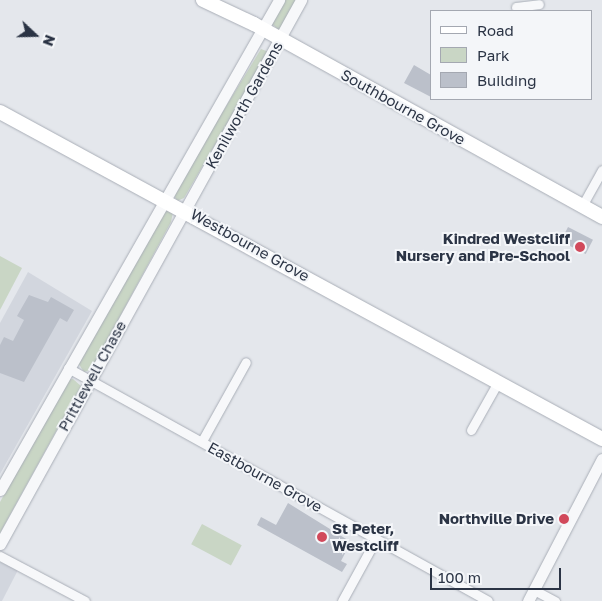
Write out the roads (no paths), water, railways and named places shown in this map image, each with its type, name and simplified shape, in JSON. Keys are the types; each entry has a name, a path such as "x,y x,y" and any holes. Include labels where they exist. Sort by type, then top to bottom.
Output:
{"main road":[{"name":"Southbourne Grove","path":"203,0 263,29 602,217"},
{"name":"Westbourne Grove","path":"0,112 185,209 602,439"}],"street":[{"name":"Kenilworth Gardens","path":"166,200 279,0"},
{"name":"Kenilworth Gardens","path":"185,209 301,0"},
{"path":"516,7 539,5"},
{"path":"221,100 266,39 279,38"},
{"path":"166,200 184,200 218,151"},
{"path":"582,206 602,170"},
{"name":"Prittlewell Chase","path":"0,490 68,368 166,200"},
{"name":"Prittlewell Chase","path":"0,544 88,380 185,209"},
{"path":"202,442 246,362"},
{"name":"Eastbourne Grove","path":"68,368 488,601"},
{"path":"471,430 498,382"},
{"path":"528,601 602,459"},
{"path":"342,601 376,539"},
{"path":"0,556 85,601"},
{"path":"534,590 555,601"}],"place":[{"name":"Kindred Westcliff Nursery and Pre-School","path":"580,247"},
{"name":"Northville Drive","path":"564,519"},
{"name":"St Peter, Westcliff","path":"322,537"}]}
